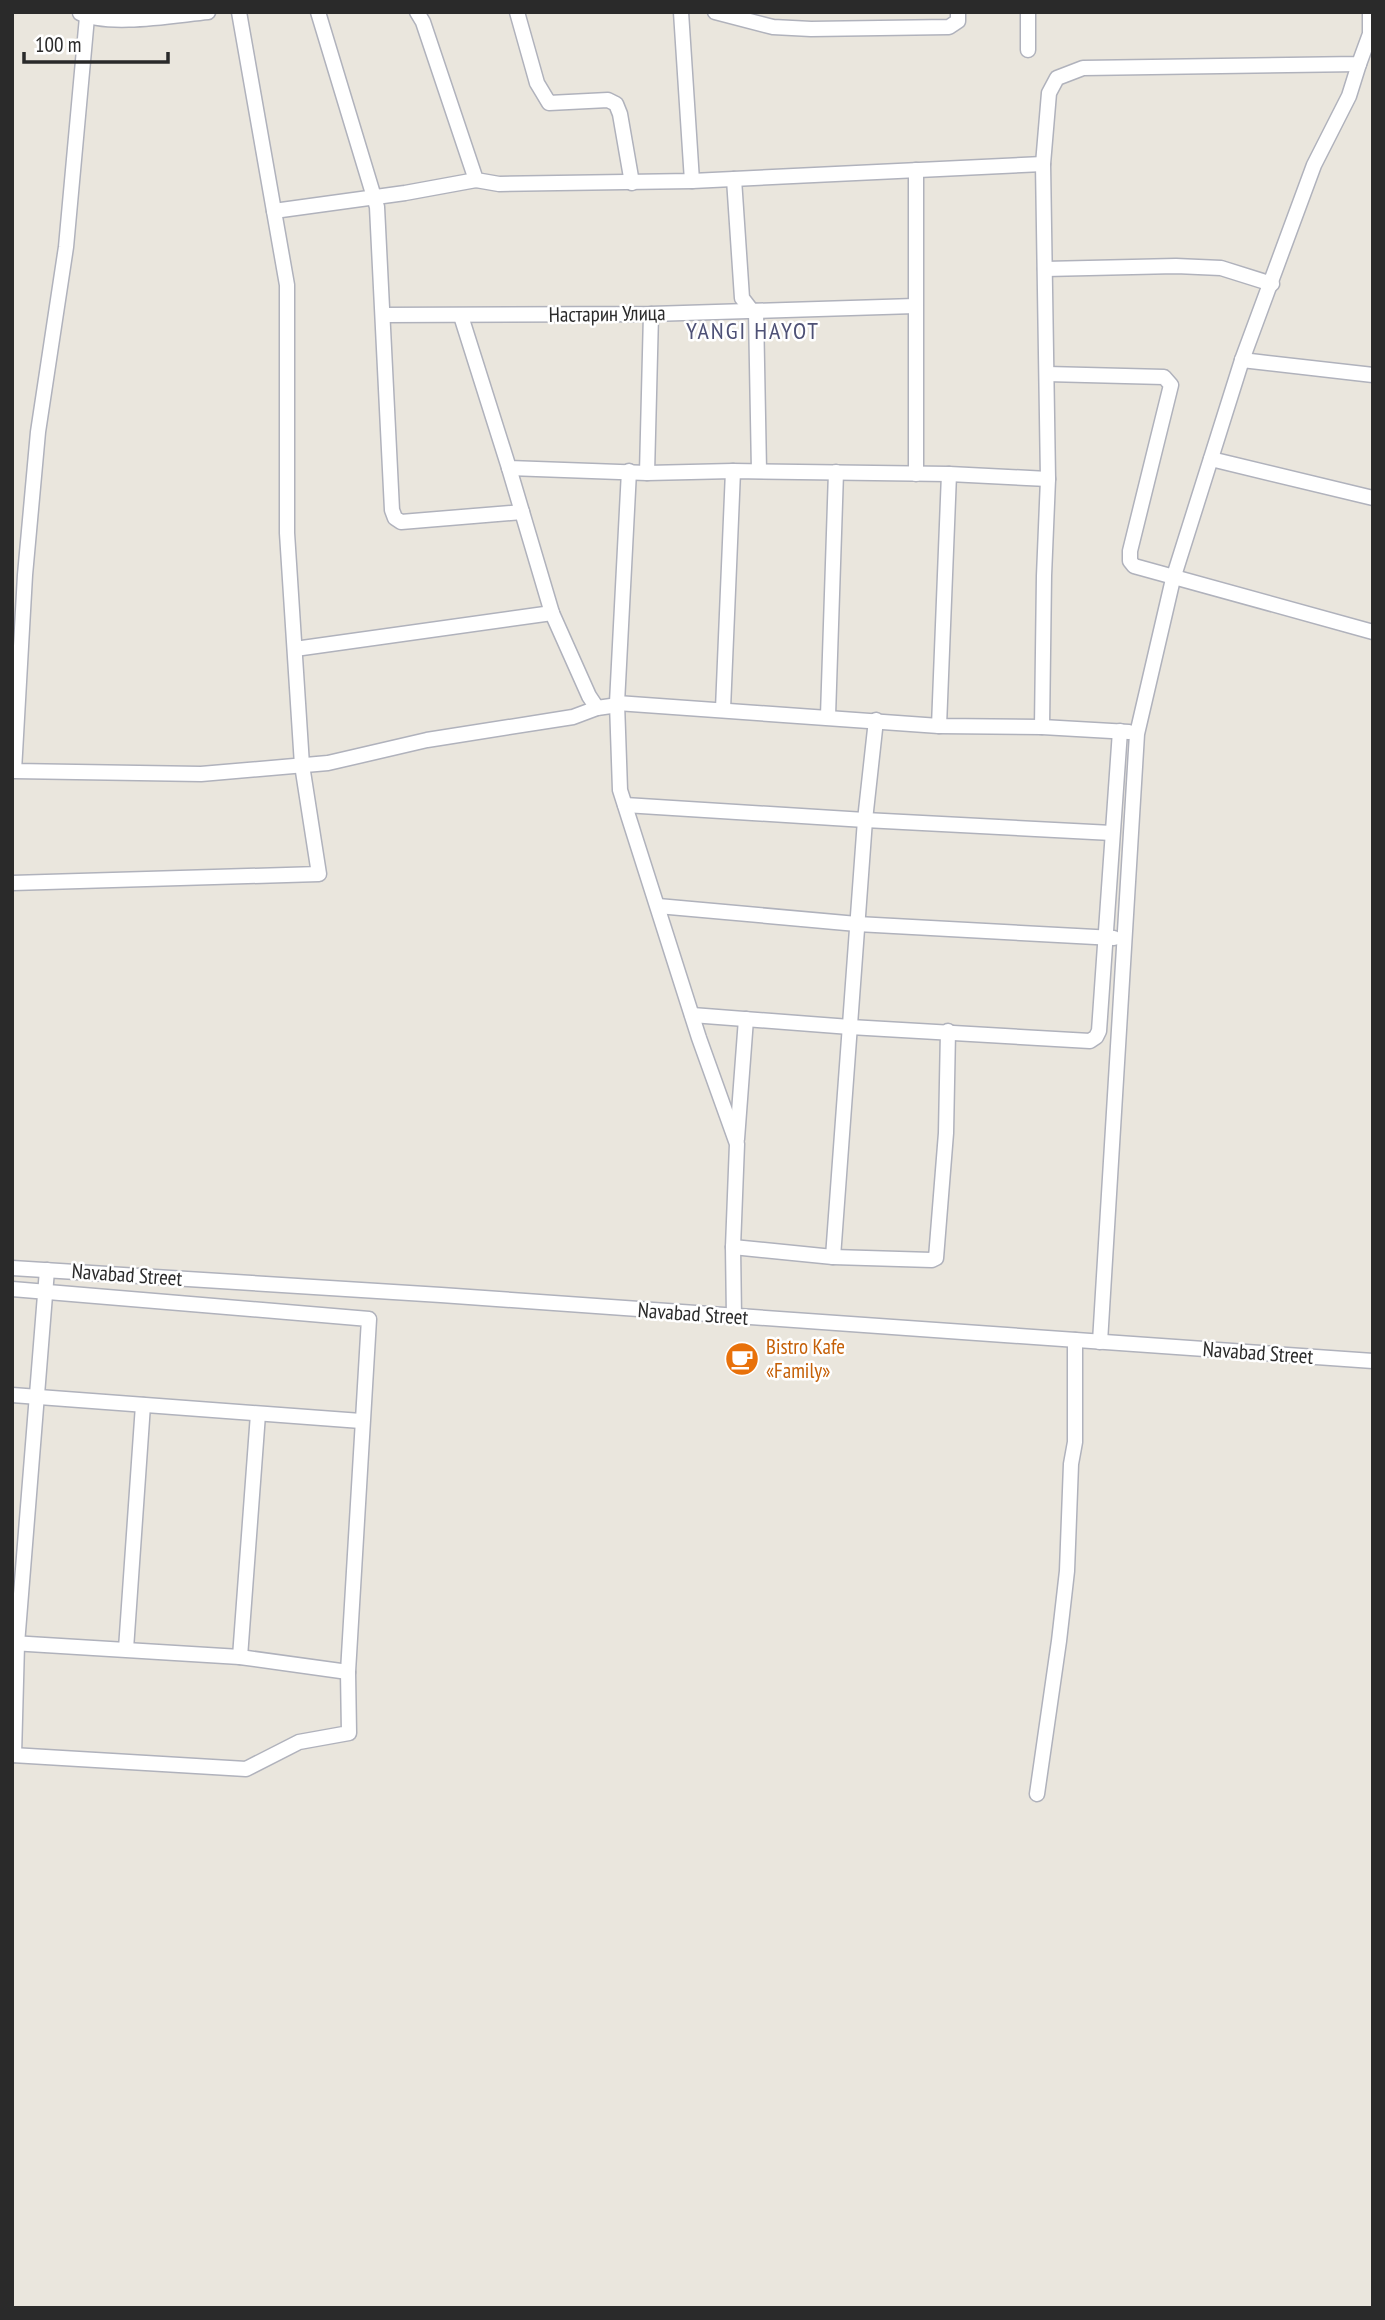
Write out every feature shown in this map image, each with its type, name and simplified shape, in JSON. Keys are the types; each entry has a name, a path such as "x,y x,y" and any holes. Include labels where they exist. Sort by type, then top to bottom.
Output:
{"street":[{"path":"208,12 124,20 83,14 66,247 38,432 25,575 13,771 201,774 328,763 427,740 573,717 617,704 828,716 939,726 1042,727 1137,734"},
{"path":"12,883 319,874 302,765 287,533 287,285 239,12"},
{"path":"318,12 377,207 391,510 401,522 522,512"},
{"path":"417,12 423,22 476,180"},
{"path":"517,12 544,99 549,103 608,100 616,104 632,183"},
{"path":"681,12 692,181"},
{"path":"715,12 773,27 811,29 949,27 958,21 958,12"},
{"path":"1028,12 1028,50"},
{"path":"1100,1342 1137,734 1173,579 1242,360 1314,164 1349,96 1370,34 1370,12"},
{"path":"1042,727 1048,479 1044,164 1049,93 1057,78 1083,68 1359,64"},
{"path":"274,211 476,180 499,184 632,183 1044,164"},
{"path":"916,170 916,474"},
{"path":"734,179 742,298 754,312 759,471"},
{"path":"1045,269 1176,266 1221,268 1272,284"},
{"name":"Настарин Улица","path":"384,316 754,312 915,306"},
{"path":"646,473 651,313"},
{"path":"461,316 552,613 597,708"},
{"path":"1242,360 1373,375"},
{"path":"1047,374 1164,377 1171,385 1130,551 1130,561 1134,566 1173,579 1373,632"},
{"path":"1211,459 1373,498"},
{"path":"509,468 646,473 759,471 949,474 1048,479"},
{"path":"629,471 617,704 620,790 698,1038 737,1144"},
{"path":"723,709 733,471"},
{"path":"828,716 836,472"},
{"path":"939,726 949,474"},
{"path":"295,649 552,613"},
{"path":"833,1256 865,820 876,720"},
{"path":"692,1015 1090,1041 1099,1031 1120,731"},
{"path":"625,804 1112,833"},
{"path":"658,906 857,923 1124,940"},
{"path":"734,1317 733,1247 737,1144 746,1019"},
{"path":"733,1247 833,1256 936,1258 946,1133 947,1031"},
{"name":"Navabad Street","path":"12,1268 441,1295 1373,1361"},
{"path":"12,1289 43,1291 369,1319 348,1672 349,1733 299,1742 246,1769 13,1755 14,1643 43,1291 47,1270"},
{"path":"1037,1794 1067,1570 1071,1464 1075,1442 1075,1339"},
{"path":"12,1395 361,1421"},
{"path":"126,1649 143,1405"},
{"path":"240,1657 258,1414"},
{"path":"14,1643 240,1657 348,1672"}],"place":[{"name":"Bistro Kafe «Family»","path":"742,1359"}],"district":[{"name":"YANGI HAYOT","path":"753,331"}]}
